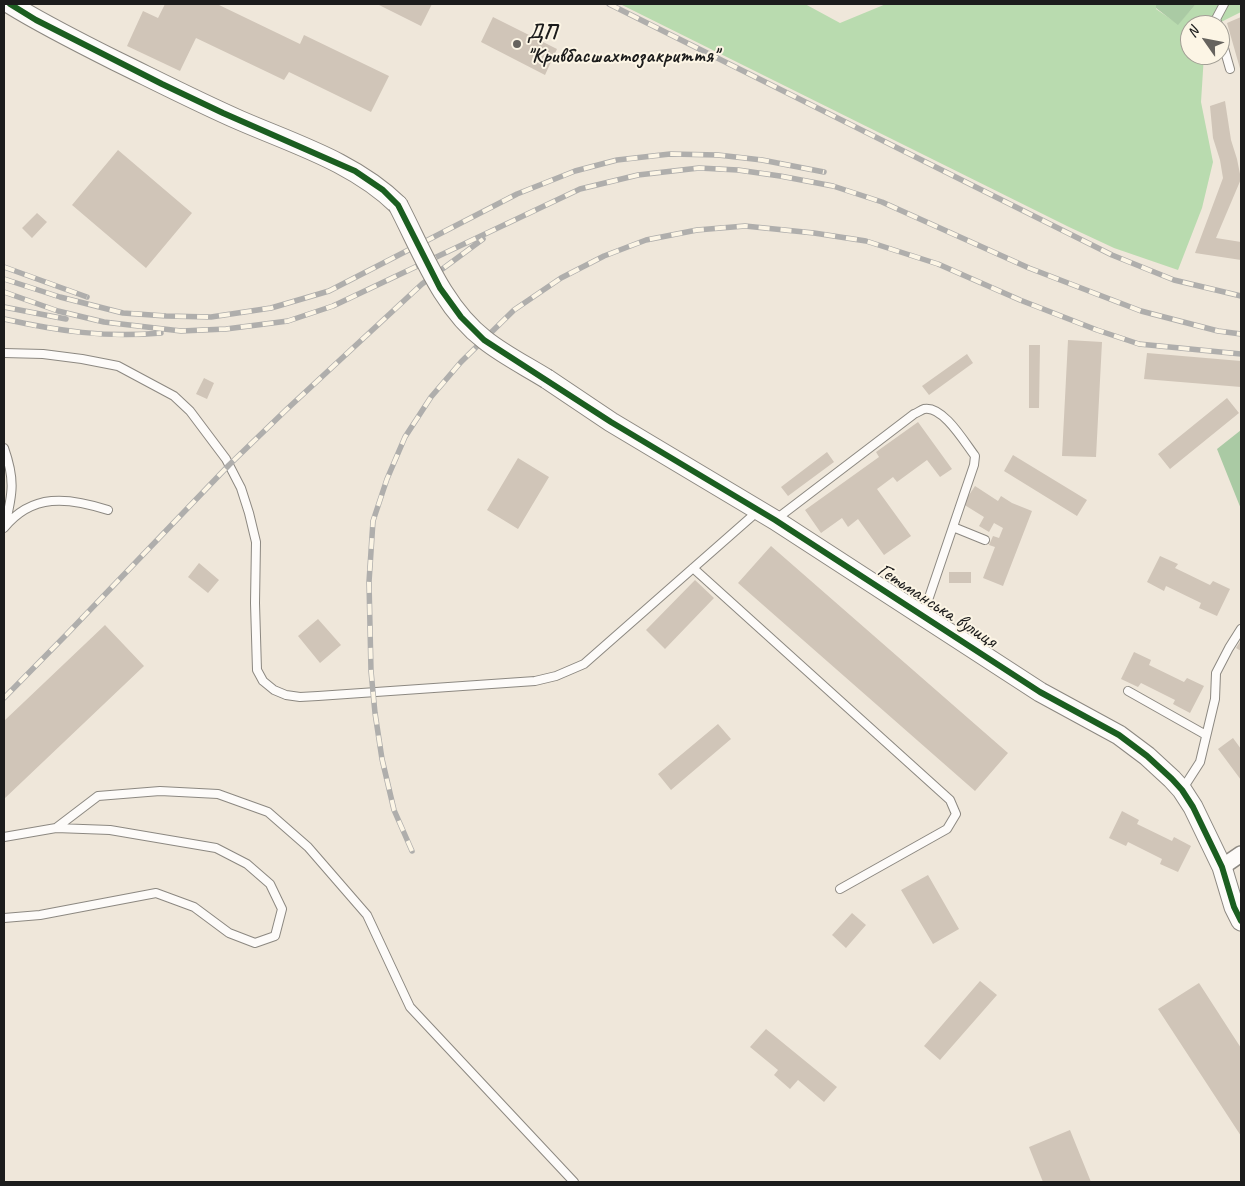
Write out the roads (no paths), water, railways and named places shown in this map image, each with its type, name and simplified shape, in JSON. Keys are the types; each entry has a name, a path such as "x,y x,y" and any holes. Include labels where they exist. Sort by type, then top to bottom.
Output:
{"street":[{"name":"Гетьманська вулиця","path":"10,4 36,20 162,84 355,171 383,190 398,204 440,288 461,316 484,340 611,422 776,520 1040,692 1119,735 1147,756 1182,790 1222,867 1234,907 1241,922"},
{"path":"1222,867 1241,854"}],"lane":[{"path":"1229,65 1230,69"},
{"path":"4,353 82,358 118,366 174,396 190,411 226,459 241,488 256,542 257,670 263,681 274,690 286,695 300,697 338,695 535,681 556,676 584,664 759,510"},
{"path":"776,520 914,414 924,409 930,409 943,414 975,456 974,465 923,617"},
{"path":"4,448 11,468 12,486 4,528"},
{"path":"4,528 20,511 32,505 51,501 87,503 108,510"},
{"path":"953,528 985,540"},
{"path":"693,568 950,800 956,814 947,829 840,889"},
{"path":"1182,790 1200,762 1215,700 1216,673 1241,629"},
{"path":"1128,691 1206,735"},
{"path":"56,828 98,796 107,795 160,791 218,794 268,812 308,847 367,915 410,1007 574,1182"},
{"path":"4,837 56,828 110,830 216,848 247,864 270,884 282,910 275,936 255,943 229,933 194,907 156,893 40,915 4,918"}],"railway":[{"path":"609,4 1112,255 1174,280 1241,296"},
{"path":"4,279 60,297 123,313 211,317 271,308 329,291 517,194 575,171 617,160 670,154 718,155 762,160 824,172"},
{"path":"4,292 58,311 104,322 181,331 226,329 288,321 333,306 580,189 638,175 699,168 738,170 833,186 882,202 1029,268 1141,311 1218,331 1241,334"},
{"path":"412,851 394,810 382,759 375,713 371,671 369,582 373,521 387,479 405,437 431,397 461,362 514,310 561,278 604,256 646,240 697,230 745,226 814,233 866,241 938,264 1020,300 1139,344 1241,354"},
{"path":"4,698 229,465 286,410 422,284 483,239"},
{"path":"4,267 87,297"},
{"path":"4,307 66,319"},
{"path":"4,319 44,327 101,334 161,333"}],"place":[{"name":"ДП \"Кривбасшахтозакриття\"","path":"517,44"}]}
